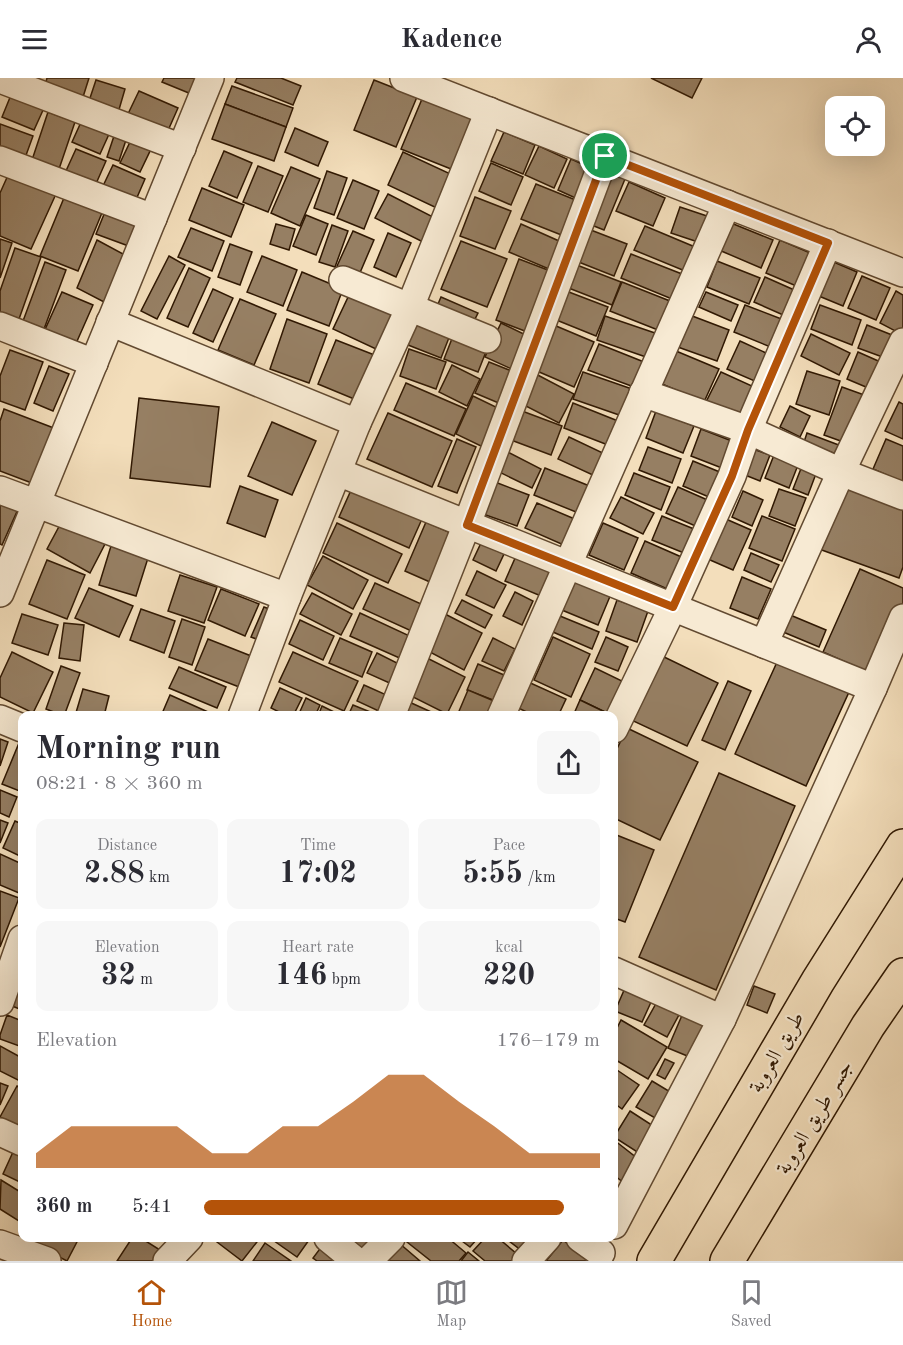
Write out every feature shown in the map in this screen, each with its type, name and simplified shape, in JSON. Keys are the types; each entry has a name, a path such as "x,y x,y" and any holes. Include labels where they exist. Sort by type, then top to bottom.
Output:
{"highway":[{"name":"طريق العروبة","path":"654,1261 812,991 903,846"},
{"name":"جسر طريق العروبة","path":"727,1261 868,1026 903,975"}],"street":[{"path":"0,593 210,78"},
{"path":"404,78 903,273"},
{"path":"0,79 182,148"},
{"path":"244,711 357,423 410,307 489,111"},
{"path":"393,711 467,525 605,156"},
{"path":"0,160 153,218"},
{"path":"503,711 726,204"},
{"path":"618,721 673,607 732,476 748,430 828,243"},
{"path":"343,280 487,339"},
{"path":"110,322 357,423"},
{"path":"0,326 94,363"},
{"path":"764,644 841,472 903,342"},
{"path":"643,393 748,430 841,472 903,496"},
{"path":"338,472 873,688"},
{"path":"0,490 287,597"},
{"path":"618,1217 722,1019 903,618"},
{"path":"0,719 18,726"},
{"path":"0,1002 18,950"},
{"path":"618,981 722,1019"},
{"path":"0,1132 18,1140"},
{"path":"333,1242 356,1261"},
{"path":"368,1261 387,1242"},
{"path":"526,1261 543,1242"},
{"path":"587,1242 603,1251"},
{"path":"0,1244 33,1253"}],"building":[{"path":"47,78 89,78 83,97 45,86"},
{"path":"164,78 209,78 201,98 162,82"},
{"path":"237,78 281,78 301,86 293,105 235,82"},
{"path":"651,78 702,78 692,98"},
{"path":"96,80 125,89 118,113 88,104"},
{"path":"374,80 417,97 396,147 354,130"},
{"path":"232,86 293,108 286,127 225,104"},
{"path":"139,91 178,108 166,135 126,118"},
{"path":"11,95 44,108 34,130 2,117"},
{"path":"422,99 472,119 451,169 401,149"},
{"path":"225,104 286,127 274,161 212,139"},
{"path":"48,112 75,122 59,169 32,160"},
{"path":"82,120 110,132 100,154 72,142"},
{"path":"0,124 33,136 25,158 0,148"},
{"path":"295,128 328,142 318,166 285,152"},
{"path":"504,132 535,145 523,174 491,161"},
{"path":"115,133 127,137 119,161 107,157"},
{"path":"131,140 151,149 140,172 120,163"},
{"path":"539,146 567,159 554,188 525,175"},
{"path":"76,149 106,161 95,186 65,173"},
{"path":"224,151 252,163 237,198 209,186"},
{"path":"403,152 457,177 441,210 388,185"},
{"path":"571,159 596,170 582,201 558,190"},
{"path":"491,163 523,177 511,205 479,191"},
{"path":"113,165 145,179 135,202 102,188"},
{"path":"258,166 283,176 268,212 243,202"},
{"path":"291,167 320,179 300,226 271,213"},
{"path":"327,171 347,178 334,215 314,208"},
{"path":"604,171 625,179 604,230 584,222"},
{"path":"9,173 56,194 31,249 0,236 0,193"},
{"path":"353,180 379,191 364,229 337,218"},
{"path":"629,182 665,198 653,226 616,211"},
{"path":"536,184 583,203 569,238 521,219"},
{"path":"202,188 244,205 231,237 189,220"},
{"path":"66,193 104,208 78,271 40,256"},
{"path":"388,194 435,218 423,242 375,218"},
{"path":"475,197 511,211 495,249 460,236"},
{"path":"107,207 145,222 134,248 96,234"},
{"path":"680,207 707,216 698,242 671,233"},
{"path":"306,215 328,224 316,255 293,246"},
{"path":"731,223 773,240 761,268 719,250"},
{"path":"276,224 295,229 289,250 270,244"},
{"path":"521,224 568,245 556,272 509,252"},
{"path":"332,225 348,231 335,267 319,262"},
{"path":"645,226 695,247 685,271 634,250"},
{"path":"583,227 627,244 614,276 571,259"},
{"path":"191,228 224,241 212,271 178,257"},
{"path":"353,231 374,240 359,275 337,266"},
{"path":"388,233 411,243 396,277 374,267"},
{"path":"0,239 12,243 0,278"},
{"path":"97,240 125,255 104,302 77,288"},
{"path":"780,240 815,255 801,288 766,273"},
{"path":"461,241 507,259 487,307 441,289"},
{"path":"230,244 252,252 240,285 218,277"},
{"path":"15,248 41,257 19,319 0,313 0,291"},
{"path":"631,254 682,274 672,299 621,278"},
{"path":"169,256 185,265 157,319 141,311"},
{"path":"262,256 297,270 283,306 247,292"},
{"path":"519,259 553,272 530,333 496,320"},
{"path":"829,260 857,272 843,306 814,294"},
{"path":"717,261 760,278 749,304 707,287"},
{"path":"45,262 66,270 44,329 23,321"},
{"path":"569,262 621,282 612,305 561,285"},
{"path":"189,268 210,278 188,327 167,318"},
{"path":"302,272 343,289 329,326 287,310"},
{"path":"862,276 890,288 876,320 848,308"},
{"path":"765,277 801,293 790,318 754,302"},
{"path":"622,282 670,301 658,330 610,311"},
{"path":"213,289 233,298 213,342 193,333"},
{"path":"561,289 608,307 596,336 549,317"},
{"path":"896,291 903,295 903,335 880,323"},
{"path":"62,292 93,305 74,348 43,334"},
{"path":"706,292 738,305 731,321 699,307"},
{"path":"350,293 393,313 376,349 333,329"},
{"path":"441,297 478,313 471,327 435,311"},
{"path":"240,299 276,314 254,365 218,350"},
{"path":"745,305 784,320 773,348 734,332"},
{"path":"820,305 861,320 852,345 811,329"},
{"path":"687,314 729,330 717,361 675,346"},
{"path":"414,315 452,330 441,358 403,343"},
{"path":"605,316 655,333 646,357 597,340"},
{"path":"287,319 327,334 309,383 270,369"},
{"path":"501,323 532,338 516,371 485,357"},
{"path":"549,323 594,342 574,387 530,368"},
{"path":"867,325 897,337 888,359 858,348"},
{"path":"455,331 489,344 478,372 444,359"},
{"path":"811,334 850,353 839,375 801,356"},
{"path":"336,340 377,356 359,401 318,384"},
{"path":"740,341 777,358 764,385 727,369"},
{"path":"599,344 644,362 634,387 588,370"},
{"path":"409,349 446,362 436,389 400,376"},
{"path":"10,350 43,362 25,410 0,401 0,376"},
{"path":"676,351 719,369 704,402 662,384"},
{"path":"858,352 885,364 873,390 847,379"},
{"path":"489,362 514,372 501,404 475,393"},
{"path":"452,365 480,379 467,406 439,392"},
{"path":"49,366 69,374 53,411 34,403"},
{"path":"807,371 840,381 829,415 796,404"},
{"path":"532,372 574,394 559,423 516,401"},
{"path":"583,372 632,389 622,416 573,399"},
{"path":"721,372 763,391 748,422 706,402"},
{"path":"406,383 466,409 454,436 394,410"},
{"path":"842,387 867,396 849,444 824,435"},
{"path":"473,396 500,409 483,447 456,434"},
{"path":"139,398 219,407 210,487 130,478"},
{"path":"899,402 903,404 903,439 885,431"},
{"path":"573,403 618,421 608,445 564,428"},
{"path":"790,406 810,416 800,437 780,427"},
{"path":"4,409 59,430 37,485 0,471 0,421"},
{"path":"522,411 562,426 551,455 511,440"},
{"path":"656,411 694,426 683,453 646,438"},
{"path":"388,413 452,441 432,487 367,459"},
{"path":"272,422 316,441 292,495 248,476"},
{"path":"701,429 737,443 727,470 691,456"},
{"path":"807,433 844,447 841,456 804,442"},
{"path":"569,437 605,454 595,476 558,459"},
{"path":"457,439 476,447 457,493 438,486"},
{"path":"886,439 903,446 903,482 873,469"},
{"path":"745,446 770,455 760,481 735,471"},
{"path":"648,447 681,459 672,483 639,470"},
{"path":"502,449 541,469 532,488 493,469"},
{"path":"774,455 798,465 789,488 765,478"},
{"path":"693,461 727,475 716,500 683,486"},
{"path":"802,466 817,471 808,495 793,489"},
{"path":"545,468 592,487 581,514 534,495"},
{"path":"634,473 670,487 661,510 625,495"},
{"path":"495,482 529,495 517,526 483,514"},
{"path":"240,486 278,500 265,537 227,523"},
{"path":"843,486 903,509 903,567 899,578 819,549"},
{"path":"678,487 712,502 700,528 666,513"},
{"path":"352,488 422,519 409,548 339,517"},
{"path":"779,489 806,498 795,526 769,516"},
{"path":"743,491 763,500 752,526 732,517"},
{"path":"621,497 654,513 643,534 610,518"},
{"path":"0,499 19,507 2,545 0,544"},
{"path":"537,503 577,520 566,546 525,528"},
{"path":"662,516 694,529 684,553 652,540"},
{"path":"719,516 751,530 733,570 701,556"},
{"path":"762,516 795,529 782,561 749,548"},
{"path":"62,521 105,544 90,573 47,549"},
{"path":"426,522 460,537 439,586 405,571"},
{"path":"337,523 402,554 388,583 323,553"},
{"path":"603,523 638,538 624,570 589,555"},
{"path":"645,541 686,559 672,591 631,573"},
{"path":"481,543 504,554 496,571 473,560"},
{"path":"111,546 148,558 136,596 99,585"},
{"path":"751,553 779,565 771,582 744,570"},
{"path":"323,556 368,580 353,609 307,585"},
{"path":"516,556 552,572 541,596 505,581"},
{"path":"47,560 85,575 67,619 29,604"},
{"path":"860,569 903,588 903,605 872,674 823,652"},
{"path":"477,571 506,585 494,608 466,595"},
{"path":"180,575 217,587 204,623 168,611"},
{"path":"571,577 611,594 598,625 557,608"},
{"path":"742,577 771,589 758,619 730,608"},
{"path":"375,583 430,608 418,634 363,609"},
{"path":"89,588 133,606 119,637 75,618"},
{"path":"221,589 259,604 245,636 208,620"},
{"path":"515,592 533,601 522,625 503,616"},
{"path":"312,593 352,614 341,635 300,614"},
{"path":"462,600 492,615 485,628 455,613"},
{"path":"617,600 648,611 637,642 606,631"},
{"path":"264,607 280,613 267,643 251,637"},
{"path":"141,609 175,621 164,653 130,640"},
{"path":"783,612 826,630 819,647 776,629"},
{"path":"360,613 414,638 404,660 350,636"},
{"path":"22,614 58,625 48,655 12,643"},
{"path":"445,614 482,633 464,670 426,650"},
{"path":"560,616 599,632 592,649 553,632"},
{"path":"182,619 205,627 192,665 169,657"},
{"path":"300,620 334,636 323,660 289,644"},
{"path":"64,623 84,625 80,661 59,658"},
{"path":"553,637 590,654 571,697 534,680"},
{"path":"606,637 628,647 618,671 595,662"},
{"path":"340,638 372,652 362,677 329,663"},
{"path":"493,638 515,649 504,671 482,661"},
{"path":"208,639 259,659 247,690 195,670"},
{"path":"12,652 53,672 34,711 29,711 0,697 0,678"},
{"path":"293,652 358,681 344,711 279,682"},
{"path":"377,653 403,666 394,685 367,673"},
{"path":"660,655 718,683 687,746 629,719"},
{"path":"425,657 465,677 448,711 441,711 407,694"},
{"path":"778,660 849,692 806,786 735,754"},
{"path":"478,664 504,675 493,700 467,690"},
{"path":"61,666 80,673 66,711 46,709"},
{"path":"179,667 226,687 217,708 169,688"},
{"path":"595,668 622,681 608,711 603,711 580,700"},
{"path":"526,681 566,699 560,711 524,711 514,706"},
{"path":"728,681 751,691 725,750 702,740"},
{"path":"364,685 391,697 384,711 379,711 357,701"},
{"path":"280,688 302,698 296,711 277,711 271,708"},
{"path":"83,689 109,696 105,711 76,711"},
{"path":"468,690 494,701 490,711 459,711"},
{"path":"170,695 206,711 163,711"},
{"path":"306,698 320,705 317,711 300,711"},
{"path":"580,700 603,711 575,711"},
{"path":"407,701 429,711 402,711"},
{"path":"353,705 368,711 350,711"},
{"path":"322,706 332,711 320,711"},
{"path":"627,728 698,762 660,840 618,820 618,747"},
{"path":"0,739 8,742 0,766"},
{"path":"18,745 18,790 2,784"},
{"path":"719,773 795,806 716,990 639,957"},
{"path":"0,790 17,797 9,817 0,813"},
{"path":"0,820 8,823 0,843"},
{"path":"15,821 18,822 18,855 3,848"},
{"path":"618,836 654,850 625,922 618,919"},
{"path":"0,854 18,862 18,893 0,885"},
{"path":"0,891 18,898 18,901 0,947"},
{"path":"754,986 775,994 767,1013 747,1005"},
{"path":"625,988 652,1000 642,1022 618,1012 618,1004"},
{"path":"18,992 18,1008 12,1006"},
{"path":"658,1000 680,1013 667,1037 644,1025"},
{"path":"683,1013 712,1025 697,1060 668,1048"},
{"path":"7,1015 18,1019 18,1046 0,1039"},
{"path":"621,1020 667,1047 648,1079 618,1061 618,1026"},
{"path":"0,1046 18,1056 18,1080 0,1071"},
{"path":"665,1059 674,1063 665,1079 657,1075"},
{"path":"618,1071 639,1085 622,1109 618,1106"},
{"path":"652,1081 677,1096 662,1122 636,1107"},
{"path":"0,1083 8,1086 0,1105"},
{"path":"17,1086 18,1127 0,1117"},
{"path":"630,1111 661,1131 645,1157 618,1140 618,1130"},
{"path":"618,1143 642,1162 625,1184 618,1178"},
{"path":"13,1152 18,1155 18,1181 3,1174"},
{"path":"1,1180 18,1191 18,1220 0,1209"},
{"path":"38,1242 77,1242 67,1261 36,1245"},
{"path":"129,1242 147,1242 160,1250 153,1261 117,1261"},
{"path":"217,1242 257,1242 242,1261"},
{"path":"276,1242 308,1242 297,1257"},
{"path":"344,1242 374,1242 363,1256"},
{"path":"407,1242 453,1242 466,1253 459,1261 431,1261"},
{"path":"463,1242 474,1242 470,1247"},
{"path":"481,1242 503,1242 523,1259 521,1261 485,1261 473,1251"},
{"path":"510,1242 536,1242 526,1254"},
{"path":"561,1242 565,1242 589,1261 546,1261"},
{"path":"265,1243 291,1261 253,1261"},
{"path":"399,1243 420,1261 384,1261"},
{"path":"322,1246 339,1261 317,1261 313,1258"},
{"path":"468,1252 479,1261 461,1261"}],"route":[{"path":"605,156 828,243 748,430 732,476 673,607 467,525 605,156"}]}
